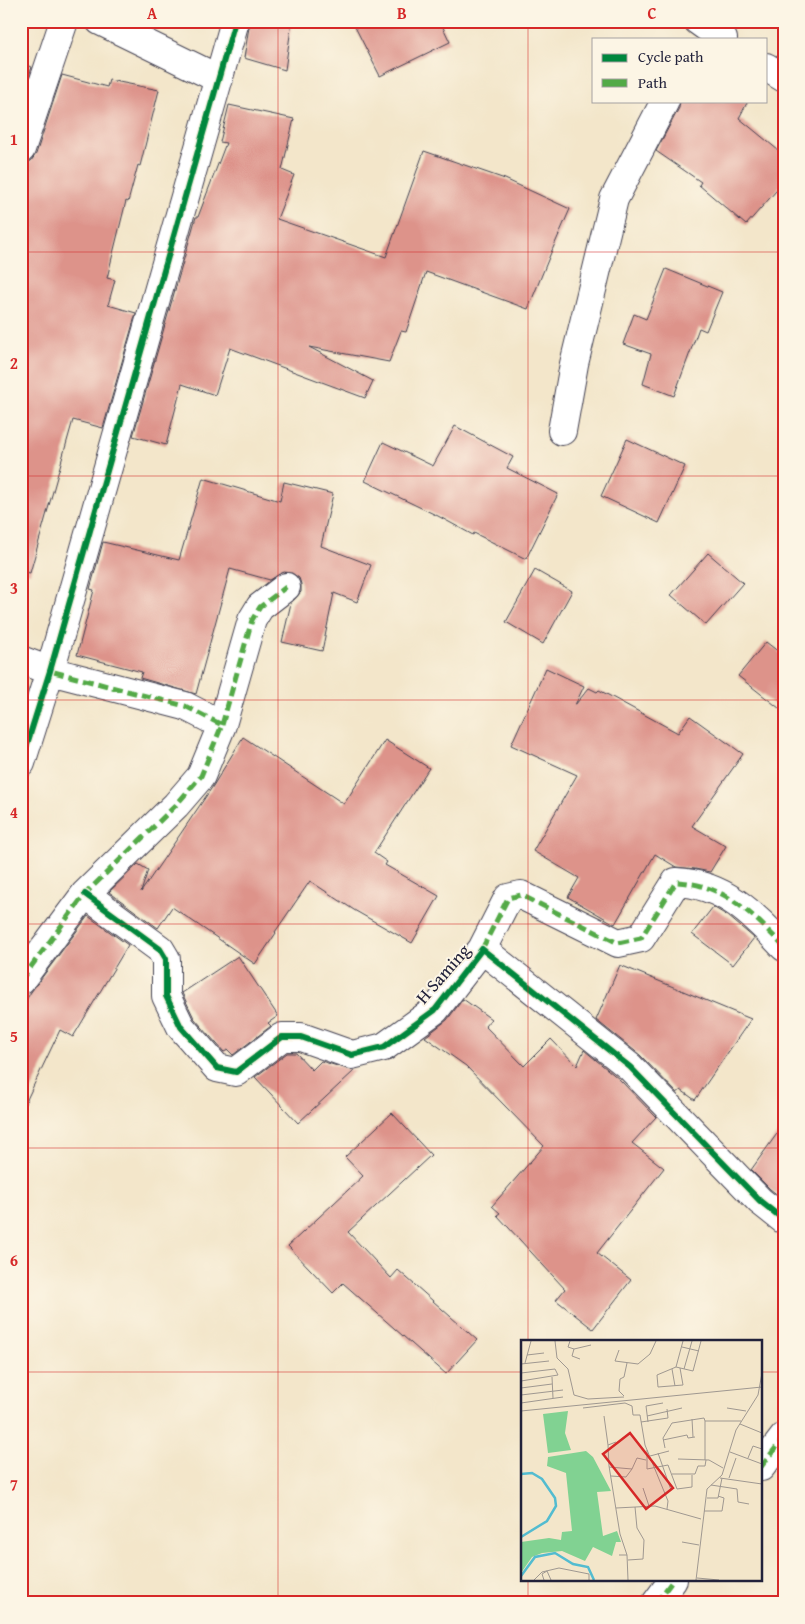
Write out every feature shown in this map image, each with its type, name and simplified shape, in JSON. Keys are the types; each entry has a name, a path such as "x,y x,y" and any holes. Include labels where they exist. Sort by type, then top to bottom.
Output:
{"street":[{"path":"21,150 64,21"},
{"path":"100,21 219,79"},
{"path":"21,763 50,670 234,21"},
{"path":"768,68 784,78"},
{"path":"562,431 574,364 614,199 664,102"},
{"path":"21,980 85,894 176,805 200,776 222,725 252,620 260,607 286,587"},
{"path":"21,660 50,670 185,706 222,725"},
{"name":"H Saming","path":"85,894 160,949 166,959 166,996 182,1027 217,1068 236,1072 282,1037 301,1037 352,1055 384,1047 435,1010 482,949 508,898 521,895 618,943 641,938 676,882 694,883 720,893 756,918 784,947"},
{"name":"H Saming","path":"482,949 630,1067 760,1201 784,1220"},
{"path":"762,1466 784,1437"},
{"path":"656,1603 672,1582"}],"building":[{"path":"250,21 292,21 285,70 244,58"},
{"path":"352,21 440,21 450,42 380,76"},
{"path":"21,64 32,67 21,99"},
{"path":"62,75 107,87 109,80 159,90 140,166 138,165 128,202 126,201 107,278 115,280 108,305 136,313 103,428 73,420 30,573 21,571 21,164 31,161 36,154"},
{"path":"680,102 747,102 739,118 784,155 784,182 746,225 699,185 701,182 656,151 679,108"},
{"path":"229,105 294,119 282,170 294,175 277,219 386,257 424,151 505,179 570,209 528,309 426,272 406,332 401,331 389,362 309,347 373,381 365,398 230,348 215,395 182,384 166,445 133,436 196,217 198,217 226,143 220,142"},
{"path":"666,269 722,292 706,331 699,328 674,396 643,384 651,354 623,344 634,314 646,319"},
{"path":"455,426 513,457 507,468 558,494 526,559 474,533 473,535 365,481 383,442 433,466"},
{"path":"627,439 685,466 659,523 601,496"},
{"path":"203,478 280,501 284,482 333,494 321,546 371,565 357,602 334,593 322,651 282,642 291,603 301,592 299,578 292,573 284,572 270,580 230,569 196,694 140,678 142,672 77,655 94,590 90,589 103,542 179,560"},
{"path":"708,553 743,583 706,625 671,595"},
{"path":"535,570 572,591 543,644 506,622"},
{"path":"766,642 784,656 784,712 738,676"},
{"path":"546,668 584,686 575,705 589,688 597,692 599,690 678,733 690,716 743,754 692,826 726,846 710,872 676,867 655,854 615,924 568,897 579,878 533,851 577,775 511,745"},
{"path":"243,737 344,804 385,740 429,768 374,853 387,862 385,865 439,896 412,943 354,910 310,881 255,964 172,907 158,928 109,892 138,864 148,870 141,892 213,786"},
{"path":"713,907 728,916 754,938 733,965 692,934"},
{"path":"88,916 128,945 73,1037 60,1030 21,1112 21,1008"},
{"path":"238,956 278,1016 268,1023 271,1026 233,1055 228,1050 224,1052 194,1018 182,993"},
{"path":"620,965 751,1019 695,1100 681,1090 677,1093 640,1055 596,1020"},
{"path":"463,999 491,1019 485,1026 524,1066 551,1039 577,1066 584,1050 619,1079 656,1117 632,1143 664,1168 597,1253 631,1280 593,1329 556,1300 565,1289 497,1215 500,1213 492,1206 544,1146 466,1066 425,1037 447,1020"},
{"path":"287,1053 296,1053 312,1070 321,1061 354,1071 298,1123 255,1077"},
{"path":"392,1113 431,1155 348,1232 391,1278 398,1270 477,1340 446,1374 343,1283 333,1293 288,1246 363,1176 345,1157"},
{"path":"784,1124 784,1200 751,1170"}],"marked path":[{"path":"222,725 252,620 260,607 286,587"},
{"path":"21,980 85,894 176,805 201,776 222,725 185,706 50,671"},
{"path":"482,949 508,898 521,895 618,943 641,938 676,882 709,888 723,895 749,912 784,947"},
{"path":"762,1466 784,1437"},
{"path":"656,1603 672,1582"}],"cycle path":[{"path":"21,763 50,671 235,21"},
{"path":"85,894 160,949 166,959 166,996 181,1027 217,1068 236,1072 282,1037 301,1037 352,1055 384,1047 435,1010 482,949 630,1067 760,1201 784,1220"}]}
